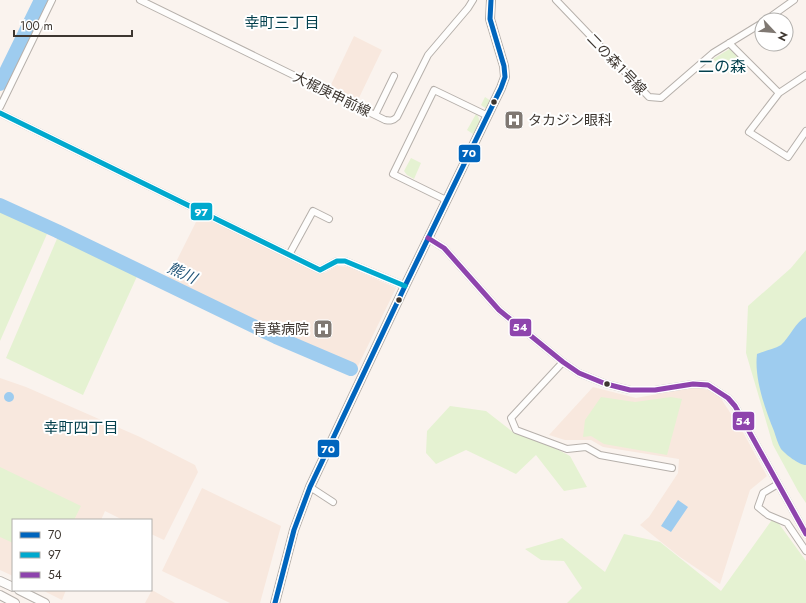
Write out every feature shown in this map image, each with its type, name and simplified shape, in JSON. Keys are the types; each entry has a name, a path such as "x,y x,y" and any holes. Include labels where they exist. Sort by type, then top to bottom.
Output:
{"street":[{"path":"0,106 52,0"},
{"name":"大梶庚申前線","path":"140,0 389,121 392,121 397,117 428,55 473,0"},
{"path":"275,603 292,536 310,487 446,200 488,116 505,77 504,66 490,19 491,0"},
{"name":"二の森１号線","path":"556,0 649,97 661,98 713,53 754,28"},
{"path":"777,12 794,0"},
{"path":"729,42 779,93"},
{"path":"806,75 779,93 749,132 788,157 806,131"},
{"path":"375,115 394,76"},
{"path":"446,200 393,174 434,90 488,116"},
{"path":"0,113 320,270 337,261 345,261 353,263 405,286"},
{"path":"289,255 313,211 329,219"},
{"path":"428,238 444,248 499,310 563,362 579,373 606,384 630,390 655,390 693,384 708,385 721,392 735,406 806,534"},
{"path":"563,362 512,418 516,430 567,449 586,447 600,455 672,468"},
{"path":"778,484 763,493 758,507 768,515 787,523 806,552"},
{"path":"310,487 333,502"},
{"path":"0,581 12,587"},
{"path":"20,591 45,603"},
{"path":"0,595 16,603"}],"shaded area":[{"path":"354,36 382,50 357,102 329,89"},
{"name":"青葉病院","path":"199,216 325,273 337,266 349,267 396,288 356,370 167,280"},
{"path":"0,378 26,387 140,437 195,465 198,472 164,540 152,534 152,519 121,519 105,511 101,519 12,519 12,576 0,570"},
{"path":"593,387 636,398 695,387 709,390 720,397 744,434 767,476 750,490 720,584 680,557 640,525 649,517 678,473 679,459 603,447 591,440 565,440 549,435"},
{"path":"202,488 281,526 260,603 230,603 162,571"},
{"path":"152,590 175,603 145,603"},
{"path":"44,591 66,591 62,600"}],"green space":[{"path":"731,48 741,62 730,74 713,59"},
{"path":"485,97 491,101 488,107 485,108 481,105"},
{"path":"476,114 480,122 473,134 467,130"},
{"path":"411,158 421,163 414,179 407,175 404,171"},
{"path":"0,211 47,234 0,341"},
{"path":"59,234 139,272 83,395 6,358"},
{"path":"806,250 806,503 773,445 746,353 748,306 791,268"},
{"path":"601,397 635,402 671,397 682,399 667,455 604,444 591,436 583,437 585,420"},
{"path":"450,406 486,411 514,433 549,445 570,456 587,487 564,491 536,455 516,474 466,450 436,464 426,453 427,431"},
{"path":"0,467 81,506 74,519 12,519 12,543 0,537"},
{"path":"774,517 806,561 806,603 567,603 582,588 564,561 541,560 525,549 562,538 605,572 624,534 660,542 721,591"}],"water":[{"path":"806,317 806,465 803,465 792,459 780,447 761,393 756,363 757,354 781,345 799,322"},
{"path":"7,392 11,392 13,393 13,401 7,402 4,399 4,395"},
{"path":"678,500 688,507 671,532 661,526"}],"waterway":[{"path":"0,84 41,0"},
{"name":"熊川","path":"0,205 276,337 351,369"}],"transit line":[{"name":"70","path":"275,603 294,530 310,487 505,77 504,66 490,19 491,0"},
{"name":"97","path":"0,113 320,270 337,261 345,261 405,286"},
{"name":"54","path":"428,238 444,248 499,310 563,362 579,373 606,384 630,390 655,390 693,384 708,385 728,398 735,406 806,534"}],"place":[{"name":"タカジン眼科","path":"514,120"},
{"name":"青葉病院","path":"323,329"}],"district":[{"name":"幸町三丁目","path":"282,23"},
{"name":"二の森","path":"722,66"},
{"name":"幸町四丁目","path":"81,428"}]}
